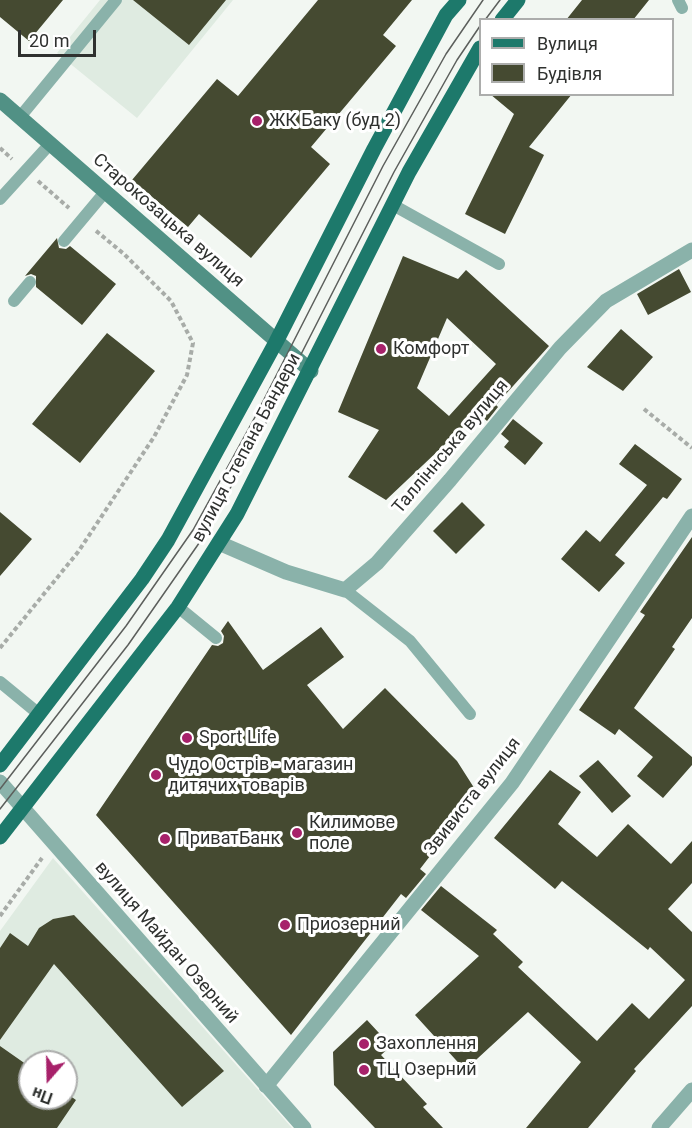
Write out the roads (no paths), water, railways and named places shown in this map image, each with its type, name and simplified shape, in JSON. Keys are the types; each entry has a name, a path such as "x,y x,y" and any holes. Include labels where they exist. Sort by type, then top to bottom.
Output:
{"main road":[{"name":"вулиця Степана Бандери","path":"0,765 168,540 276,342 374,149 446,15 459,0"},
{"path":"504,18 518,0"},
{"name":"вулиця Степана Бандери","path":"0,837 178,607 219,543 311,371 409,172 479,50"}],"street":[{"name":"Старокозацька вулиця","path":"0,100 311,371"},
{"name":"Талліннська вулиця","path":"345,590 392,546 560,348 606,301 692,250"},
{"name":"Звивиста вулиця","path":"266,1086 512,783 692,516"},
{"path":"219,543 286,572 345,590"},
{"name":"вулиця Майдан Озерний","path":"0,782 304,1128"},
{"path":"659,1128 692,1090"}],"lane":[{"path":"20,117 116,0"},
{"path":"0,199 50,144"},
{"path":"64,241 105,192"},
{"path":"393,205 499,264"},
{"path":"14,301 30,282"},
{"path":"345,590 410,641 470,714"},
{"path":"178,607 216,638"},
{"path":"0,682 39,714"}],"tram line":[{"path":"0,789 126,626 193,530 255,417 383,166 446,54 483,0"},
{"path":"486,18 500,0"},
{"path":"0,809 128,645 204,536 267,421 394,172 457,60 479,27"}],"place":[{"name":"ЖК Баку (буд 2)","path":"257,121"},
{"name":"Комфорт","path":"381,349"},
{"name":"Sport Life","path":"187,738"},
{"name":"Чудо Острів - магазин дитячих товарів","path":"156,775"},
{"name":"Килимове поле","path":"297,833"},
{"name":"ПриватБанк","path":"165,839"},
{"name":"Приозерний","path":"285,925"},
{"name":"Захоплення","path":"364,1044"},
{"name":"ТЦ Озерний","path":"364,1070"}]}
